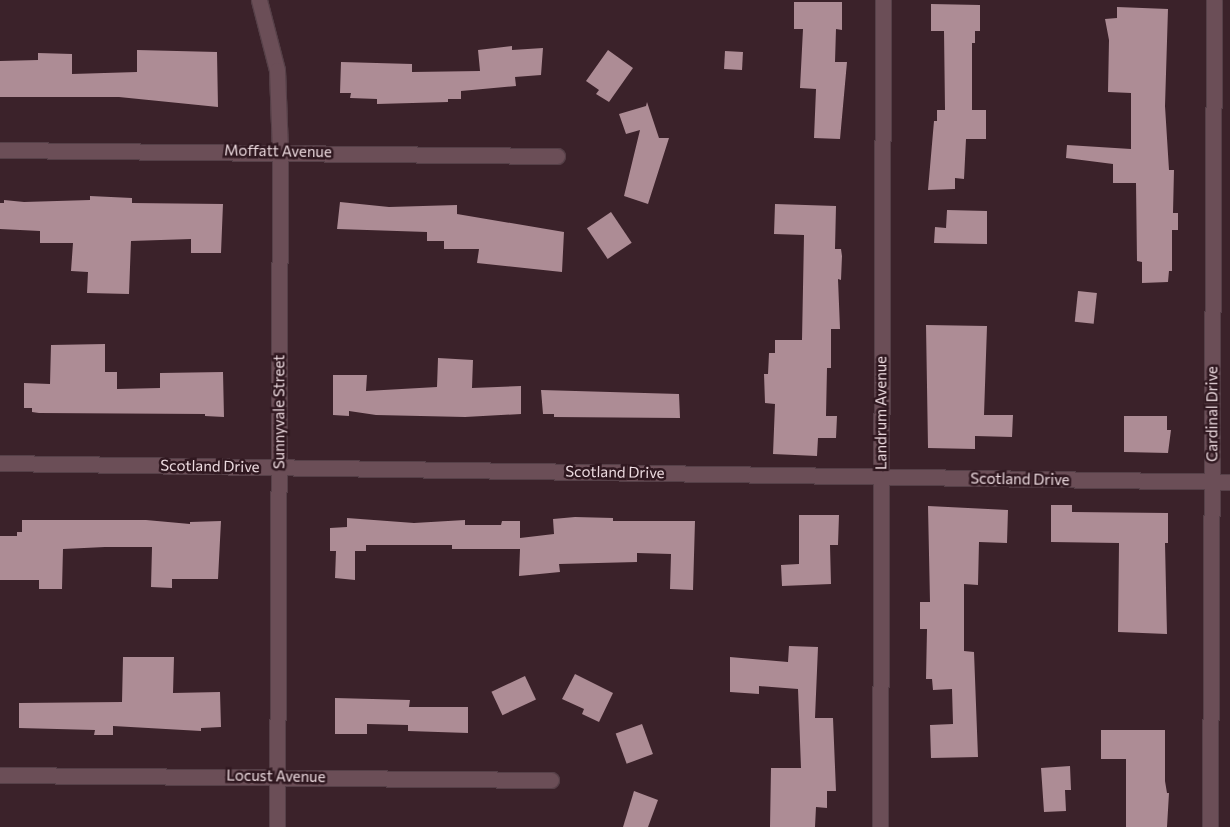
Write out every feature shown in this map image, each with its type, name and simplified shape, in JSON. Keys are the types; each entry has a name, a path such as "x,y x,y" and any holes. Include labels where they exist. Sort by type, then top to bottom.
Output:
{"street":[{"name":"Sunnyvale Street","path":"259,0 277,70 280,151 277,827"},
{"name":"Landrum Avenue","path":"880,827 883,0"},
{"name":"Cardinal Drive","path":"1210,827 1214,0"},
{"name":"Moffatt Avenue","path":"0,150 280,151 557,156"},
{"name":"Scotland Drive","path":"0,463 1230,482"},
{"name":"Locust Avenue","path":"0,775 277,776 551,780"}],"building":[{"path":"794,2 842,2 842,30 836,29 835,62 847,62 840,139 814,138 816,89 800,88 803,29 794,29"},
{"path":"931,4 980,5 980,31 975,31 975,43 972,43 972,110 986,110 986,139 966,139 964,179 955,178 955,189 928,190 934,121 937,121 937,110 945,110 944,31 931,31"},
{"path":"1117,7 1168,9 1165,106 1169,170 1174,170 1173,213 1178,213 1178,230 1172,230 1172,271 1169,271 1168,282 1142,283 1142,262 1137,261 1136,183 1113,183 1113,164 1066,158 1067,145 1131,149 1131,93 1108,92 1109,40 1105,19 1117,18"},
{"path":"512,46 512,50 543,48 541,75 515,77 516,86 461,91 461,99 448,99 448,102 377,104 377,99 350,98 351,93 340,93 341,62 412,64 412,72 480,71 478,50"},
{"path":"137,50 217,52 218,107 119,97 0,97 0,61 38,60 38,53 72,54 72,74 137,72"},
{"path":"608,50 633,68 609,102 596,94 599,90 586,81"},
{"path":"725,51 743,52 742,70 724,69"},
{"path":"647,102 659,138 669,138 648,204 624,196 640,130 626,134 619,114 646,106"},
{"path":"90,196 132,198 132,203 223,204 221,253 191,253 191,239 131,241 129,294 87,293 88,272 71,271 73,243 40,243 40,231 0,229 0,203 4,203 4,200 24,202 90,200"},
{"path":"340,202 389,207 457,205 457,214 564,232 562,272 477,263 479,249 444,249 444,241 427,241 427,232 337,229"},
{"path":"775,204 836,206 835,249 841,249 842,256 841,280 838,279 840,329 831,329 831,368 827,368 826,416 837,416 836,438 818,438 817,456 773,454 775,404 765,403 764,374 768,374 769,353 775,353 775,340 802,340 804,235 774,234"},
{"path":"947,210 987,211 987,244 934,243 935,227 946,228"},
{"path":"611,212 632,243 608,259 587,228"},
{"path":"1078,291 1097,293 1094,324 1075,322"},
{"path":"926,325 987,326 984,415 1013,415 1012,437 975,436 975,449 928,448"},
{"path":"105,344 105,372 117,372 117,389 160,388 160,373 223,372 224,417 205,416 205,414 39,413 32,412 32,408 24,408 24,383 50,384 51,345"},
{"path":"438,358 473,360 472,388 521,386 521,414 465,417 376,415 349,411 349,416 333,415 333,375 367,375 366,391 437,387"},
{"path":"541,390 679,394 680,418 554,417 554,414 543,414"},
{"path":"1124,416 1167,416 1167,430 1171,430 1168,453 1124,452"},
{"path":"1051,505 1072,505 1072,512 1168,513 1168,543 1165,543 1167,634 1118,632 1119,543 1051,542"},
{"path":"928,506 1008,510 1007,543 979,542 978,585 964,584 964,651 974,652 978,757 931,758 930,725 953,724 952,689 933,690 932,679 926,679 927,629 920,629 920,602 930,602"},
{"path":"799,515 839,515 838,545 830,545 831,584 782,586 781,565 799,564"},
{"path":"575,517 613,518 613,521 695,521 693,590 670,589 671,554 637,553 637,562 559,564 560,572 519,576 520,549 452,549 452,545 366,545 366,551 355,551 355,580 335,578 336,551 330,551 330,528 347,527 347,518 414,523 465,520 465,525 501,525 502,521 520,521 520,538 554,534 553,519"},
{"path":"22,520 146,520 190,524 190,522 221,521 218,579 172,579 172,588 151,587 152,547 105,547 63,549 62,589 39,589 39,580 0,580 0,536 17,536 17,532 22,532"},
{"path":"789,646 818,647 815,718 833,718 836,791 827,791 827,808 816,807 815,827 770,827 771,768 801,768 798,689 759,686 759,694 730,692 730,657 788,662"},
{"path":"123,657 174,657 173,693 220,692 221,727 201,728 201,731 113,726 113,735 94,735 95,730 19,728 19,703 122,702"},
{"path":"575,674 613,693 599,722 582,714 584,709 562,699"},
{"path":"525,676 536,700 502,715 491,692"},
{"path":"335,698 410,700 409,707 468,707 468,733 408,731 408,725 367,724 367,734 335,734"},
{"path":"642,724 653,754 627,764 616,734"},
{"path":"1101,730 1165,730 1165,781 1167,793 1169,793 1167,827 1126,827 1126,759 1101,759"},
{"path":"1070,766 1071,790 1065,790 1066,811 1044,812 1041,768"},
{"path":"634,791 658,800 648,827 623,827"}]}
